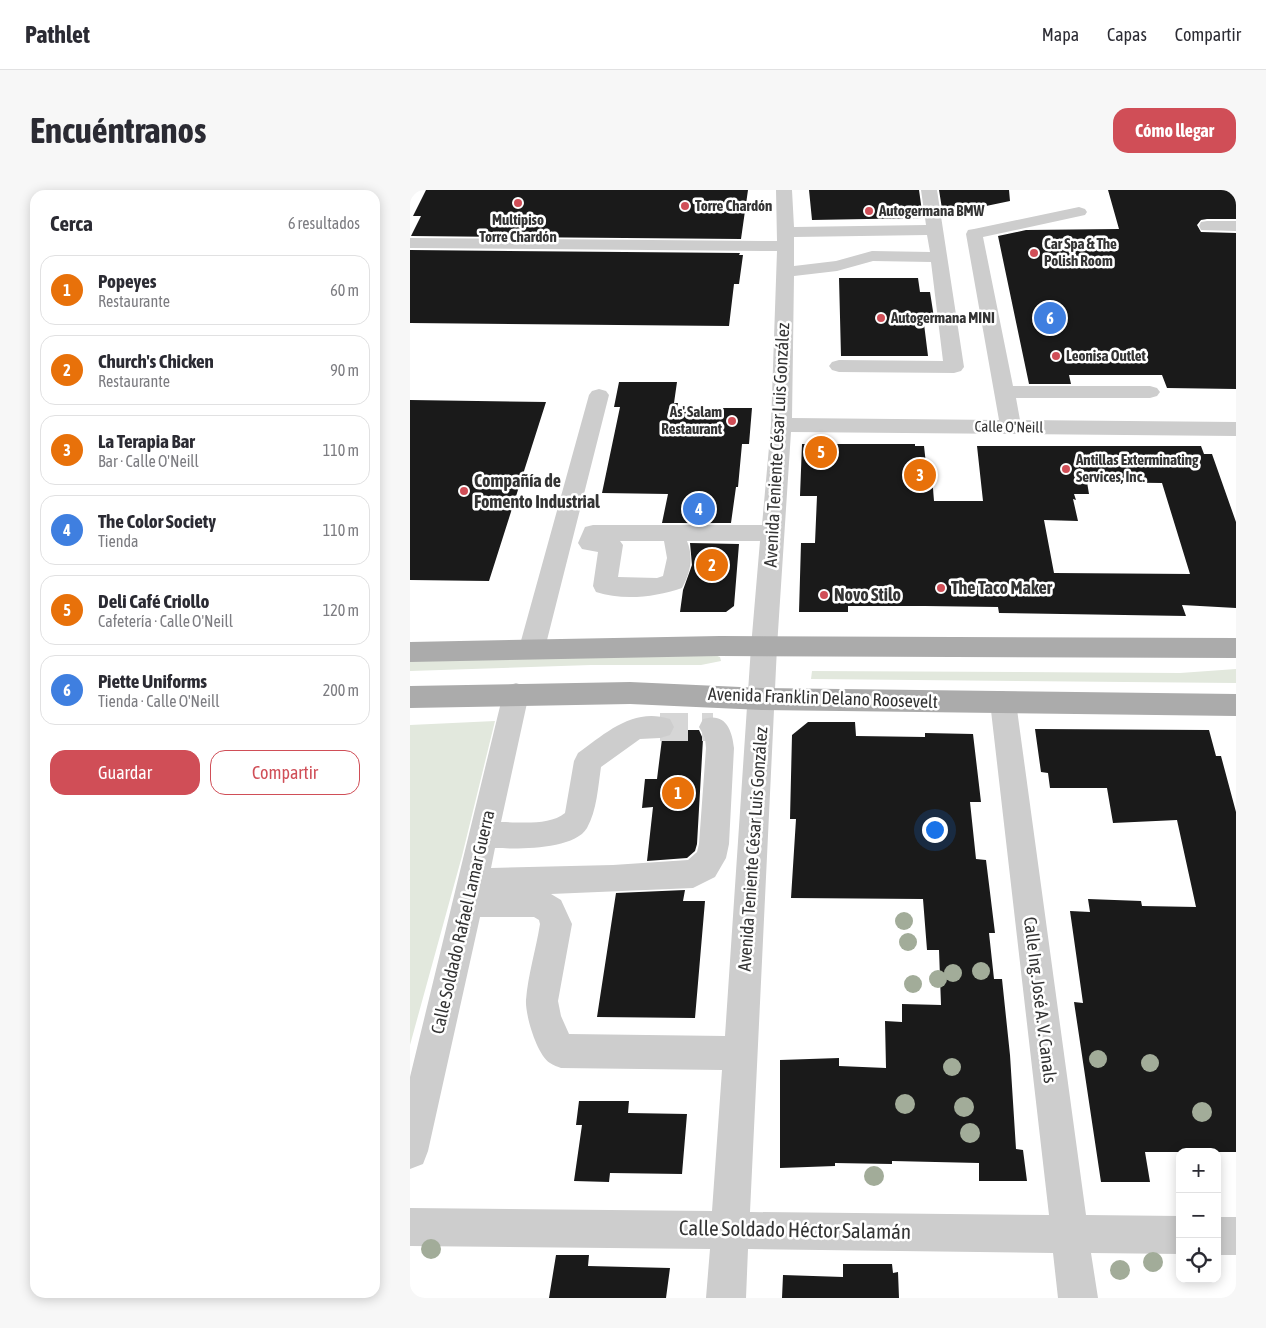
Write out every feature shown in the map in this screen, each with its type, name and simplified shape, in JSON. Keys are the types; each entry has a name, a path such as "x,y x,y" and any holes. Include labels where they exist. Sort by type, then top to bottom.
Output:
{"main road":[{"path":"410,652 532,648 1236,648"},
{"name":"Avenida Franklin Delano Roosevelt","path":"410,697 516,694 707,694 762,699 1004,702 1235,709"}],"street":[{"name":"Avenida Teniente César Luis González","path":"726,1298 764,647 782,424 786,250 784,190"},
{"path":"839,366 954,367 929,190"},
{"path":"1011,427 974,234 1079,212"},
{"path":"1207,226 1236,226"},
{"path":"410,243 786,250 934,230"},
{"path":"786,250 837,266 872,256 939,257"},
{"path":"1004,392 1150,392"},
{"path":"532,648 599,395"},
{"name":"Calle O'Neill","path":"782,424 1236,429"},
{"path":"675,540 680,566 673,582 657,587 605,586 601,541 593,533 675,540 773,533"},
{"path":"561,538 601,541"},
{"name":"Calle Soldado Rafael Lamar Guerra","path":"410,1151 516,694"},
{"name":"Calle Ing. José A. V. Canals","path":"1004,702 1078,1298"},
{"path":"483,835 536,835 568,828 577,820 588,761 635,728 660,727"},
{"path":"470,892 693,874 704,867 711,858 714,844 720,748 719,736 713,727"},
{"path":"470,892 538,903 550,910 556,924 542,1001 544,1016 551,1037 561,1052 741,1053"},
{"name":"Calle Soldado Héctor Salamán","path":"410,1227 1176,1235"},
{"path":"1221,1236 1236,1236"}],"shaded area":[{"path":"712,654 720,657 721,661 701,665 591,665 410,671 410,661"},
{"path":"1236,669 1236,683 811,679 812,671 1180,673"},
{"path":"495,721 462,856 410,1045 410,725"}],"building":[{"path":"426,190 748,190 741,239 411,236 421,216 413,216"},
{"name":"Autogermana BMW","path":"809,190 919,190 923,218 812,220"},
{"path":"939,190 1009,190 1010,201 943,215"},
{"path":"1108,190 1236,190 1236,219 1207,219 1201,220 1197,225 1201,232 1236,233 1236,389 1167,388 1162,375 1069,375 1071,384 1029,384 998,236 1026,230 1119,229"},
{"path":"410,250 740,253 739,255 743,255 739,284 734,284 729,326 410,323"},
{"name":"Autogermana MINI","path":"839,278 918,278 920,292 930,292 935,324 924,324 928,356 841,356"},
{"path":"619,382 677,382 674,403 678,403 677,408 752,408 749,444 742,444 738,487 736,487 731,523 662,523 668,494 602,493 620,407 614,407"},
{"name":"Compañía de Fomento Industrial","path":"410,400 546,402 489,581 410,580"},
{"path":"802,444 915,444 915,446 924,446 926,464 931,464 934,501 983,501 977,446 1201,446 1204,454 1212,454 1236,522 1236,608 1182,605 1186,616 999,613 998,607 925,606 848,606 848,612 799,612 801,543 815,543 817,496 800,496","holes":["1087,482 1162,483 1190,574 1054,573 1044,520 1078,521 1073,499 1076,500 1074,494 1089,494"]},
{"path":"690,543 739,544 734,606 726,612 680,612 683,590 692,565"},
{"path":"808,722 855,722 856,736 925,737 925,733 973,734 981,802 970,802 976,859 986,860 995,933 989,933 994,979 1002,979 1010,1055 1016,1149 1023,1150 1027,1181 979,1181 979,1163 892,1161 892,1164 835,1163 835,1166 780,1168 780,1060 839,1058 839,1066 886,1068 885,1021 902,1022 902,1004 941,1005 939,950 927,950 923,899 791,898 796,819 790,819 792,735"},
{"path":"1035,729 1209,730 1216,756 1221,756 1236,812 1236,1152 1221,1152 1221,1148 1176,1148 1176,1152 1145,1152 1150,1182 1101,1182 1074,1002 1083,1003 1070,911 1090,912 1088,899 1141,901 1142,906 1196,907 1177,820 1113,823 1107,788 1050,788 1048,773 1041,772"},
{"path":"674,730 699,730 703,739 697,844 695,851 687,858 647,861 653,807 642,808 645,779 657,779 662,739 671,737"},
{"path":"685,890 683,901 705,901 695,1018 597,1017 616,893"},
{"path":"579,1101 629,1101 628,1113 687,1114 682,1174 610,1173 609,1182 574,1181 582,1125 576,1125"},
{"path":"556,1255 589,1255 588,1266 670,1268 666,1298 549,1298"},
{"path":"843,1264 892,1264 893,1273 898,1272 899,1298 782,1298 783,1275 843,1277"}],"tunnel":[{"path":"660,727 713,727"}],"place":[{"name":"Multipiso Torre Chardón","path":"518,203"},
{"name":"Torre Chardón","path":"685,206"},
{"name":"Autogermana BMW","path":"869,211"},
{"name":"Car Spa & The Polish Room","path":"1034,253"},
{"name":"Autogermana MINI","path":"881,318"},
{"name":"Piette Uniforms","path":"1050,318"},
{"name":"Leonisa Outlet","path":"1056,356"},
{"name":"As' Salam Restaurant","path":"732,421"},
{"name":"Deli Café Criollo","path":"821,452"},
{"name":"Antillas Exterminating Services, Inc.","path":"1066,469"},
{"name":"La Terapia Bar","path":"920,475"},
{"name":"Compañía de Fomento Industrial","path":"464,491"},
{"name":"The Color Society","path":"699,509"},
{"name":"Church's Chicken","path":"712,565"},
{"name":"The Taco Maker","path":"941,588"},
{"name":"Novo Stilo","path":"824,595"},
{"name":"Popeyes","path":"678,793"}]}
